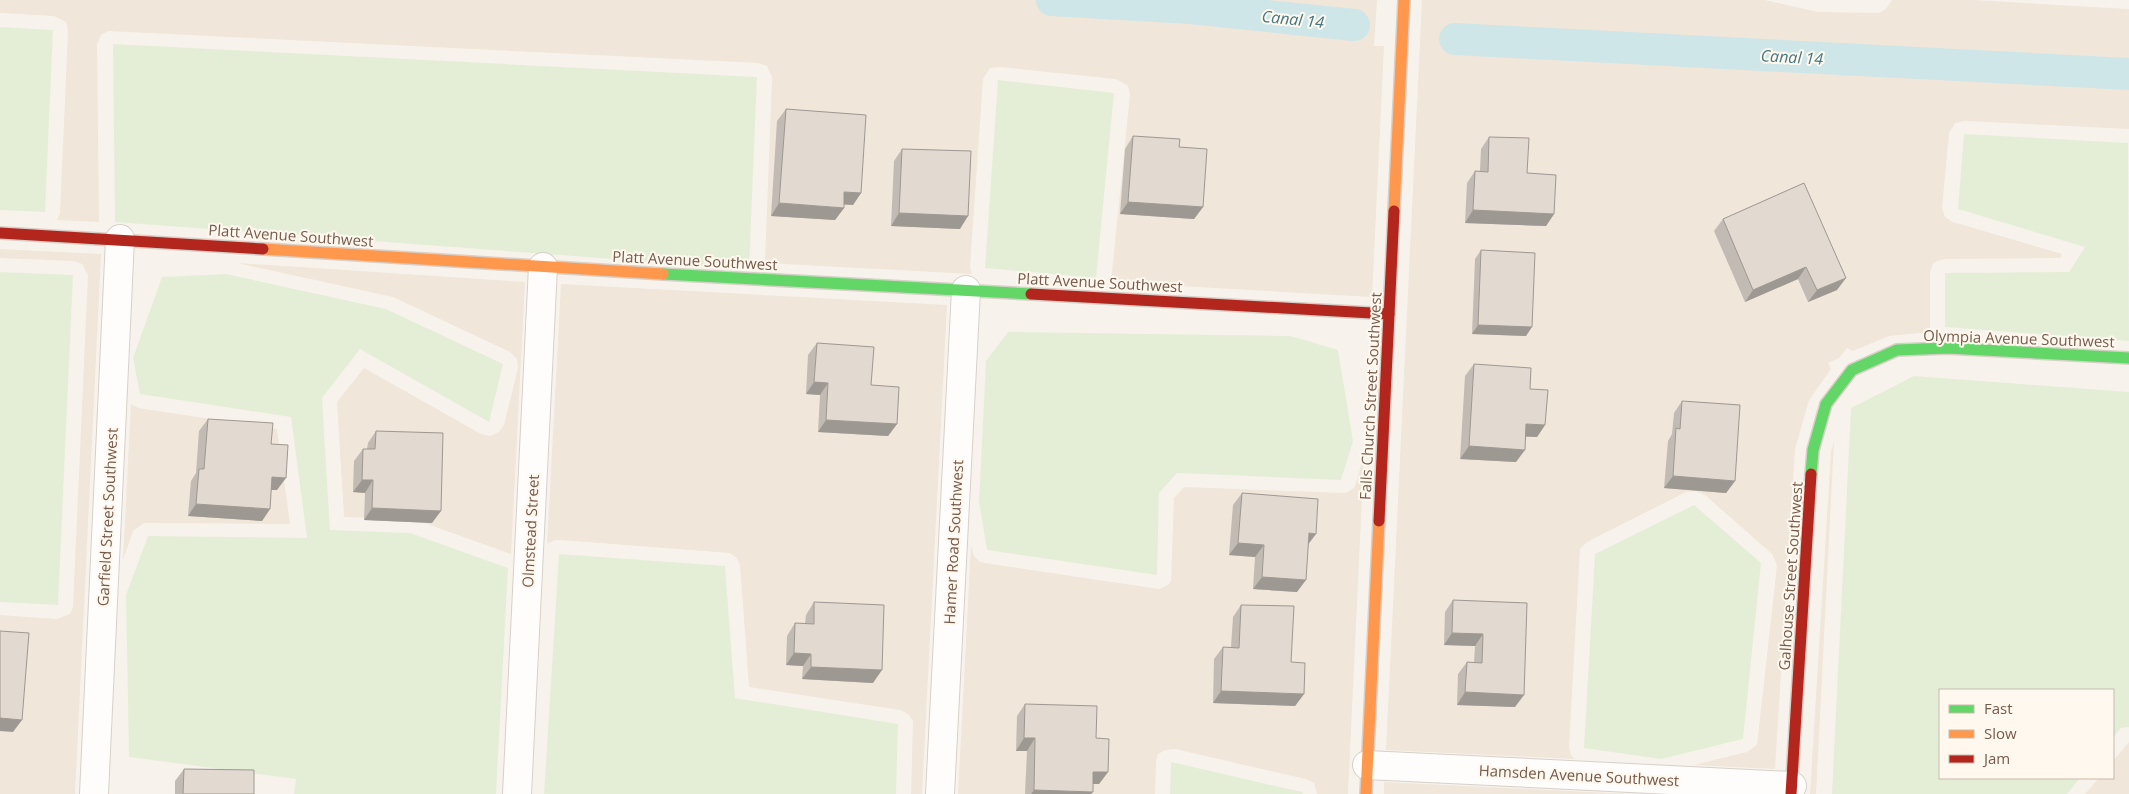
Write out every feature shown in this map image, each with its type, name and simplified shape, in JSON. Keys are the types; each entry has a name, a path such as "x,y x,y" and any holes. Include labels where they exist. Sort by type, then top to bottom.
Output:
{"street":[{"name":"Falls Church Street Southwest","path":"1366,794 1404,0"},
{"name":"Platt Avenue Southwest","path":"0,233 120,239 543,267 1389,314"},
{"name":"Garfield Street Southwest","path":"94,794 120,239"},
{"name":"Olmstead Street","path":"517,794 543,267"},
{"name":"Hamer Road Southwest","path":"940,794 966,290"},
{"name":"Olympia Avenue Southwest","path":"1852,370 1897,350 1948,348 2129,358"},
{"name":"Galhouse Street Southwest","path":"1792,790 1813,450 1826,404 1852,370"},
{"name":"Hamsden Avenue Southwest","path":"1367,765 1792,790"}],"shaded area":[{"path":"0,0 1377,0 1374,46 1384,46 1372,297 1111,282 1130,94 1128,86 1116,79 1000,67 990,68 983,79 970,267 972,274 765,263 772,77 767,66 758,63 108,31 101,35 97,44 99,222 57,220 60,213 68,30 66,22 54,16 0,13"},
{"path":"1422,0 1765,0 1818,12 1879,13 1886,9 1892,0 1973,0 2129,9 2129,129 1965,121 1955,123 1949,133 1942,208 1945,217 1953,222 2062,254 2060,258 1945,259 1937,261 1933,264 1930,272 1930,332 1889,336 1853,351 1847,348 1839,358 1828,363 1831,369 1809,400 1795,449 1775,769 1694,765 1747,752 1757,745 1777,565 1772,554 1705,495 1696,491 1686,492 1587,542 1580,549 1569,747 1571,755 1575,759 1386,750"},
{"path":"0,249 101,254 75,794 0,794 0,615 57,619 70,614 73,606 88,275 82,264 74,261 0,258"},
{"path":"237,263 525,282 511,554 416,520 344,517 337,402 364,368 481,434 490,436 499,432 504,425 518,368 517,359 510,352 393,297"},
{"path":"561,284 947,305 922,794 911,794 913,721 908,714 900,710 749,687 740,565 737,558 730,553 560,540 547,544"},
{"path":"131,404 138,408 277,429 290,524 144,523 133,531 123,560"},
{"path":"1834,441 1816,794 1810,794 1831,452"},
{"path":"1364,455 1348,794 1317,794 1314,783 1306,779 1175,749 1165,750 1158,754 1155,794 958,794 971,545 974,556 980,562 1159,589 1168,585 1171,581 1174,498 1184,487 1346,493 1354,488"},
{"path":"2129,742 2129,794 2085,794 2098,779 2114,779 2114,760"},
{"path":"1384,782 1629,794 1384,794"}],"green space":[{"path":"0,27 53,30 45,212 0,210"},
{"path":"113,44 757,77 749,269 115,222"},
{"path":"998,80 1114,93 1096,278 985,268"},
{"path":"1964,134 2128,143 2129,341 1945,327 1945,273 2069,272 2085,247 1958,209"},
{"path":"0,272 73,275 58,605 0,602"},
{"path":"226,274 386,309 503,364 489,422 360,349 322,398 330,530 410,533 508,568 496,794 294,794 296,779 129,757 126,595 148,536 307,538 291,417 140,394 133,358 162,277"},
{"path":"1008,332 1291,336 1338,350 1353,441 1341,480 1177,473 1159,493 1157,575 987,550 979,502 986,361"},
{"path":"1914,376 2129,392 2129,727 2121,728 2114,737 2114,689 1939,689 1939,779 2079,779 2067,794 1832,794 1851,408"},
{"path":"1694,505 1761,563 1743,739 1661,759 1584,748 1595,554"},
{"path":"559,554 725,566 735,698 898,724 896,794 544,794"},
{"path":"1171,762 1302,792 1303,794 1170,794"}],"building":[{"path":"786,109 866,115 861,193 844,192 844,208 779,203"},
{"path":"1133,136 1180,139 1179,147 1207,149 1203,207 1128,202"},
{"path":"1489,137 1529,138 1527,173 1556,175 1554,214 1473,210 1475,171 1488,172"},
{"path":"902,149 971,151 968,216 899,213"},
{"path":"1804,183 1846,278 1817,290 1806,267 1753,290 1723,219"},
{"path":"1481,250 1535,253 1532,327 1478,325"},
{"path":"817,343 874,347 871,385 899,387 897,424 826,420 828,383 814,382"},
{"path":"1474,364 1531,368 1530,389 1548,390 1545,425 1526,424 1525,450 1469,446"},
{"path":"1682,401 1740,405 1735,481 1673,476 1676,428 1680,429"},
{"path":"208,419 273,423 271,444 288,445 286,478 272,477 270,509 196,504 199,469 204,469"},
{"path":"376,431 443,433 441,511 372,508 373,480 362,480 363,449 375,449"},
{"path":"1242,493 1318,499 1316,534 1309,533 1306,580 1262,577 1264,545 1238,543"},
{"path":"1453,600 1527,603 1524,695 1465,692 1467,662 1482,663 1483,634 1452,633"},
{"path":"814,602 884,605 882,670 811,667 811,654 794,653 795,623 814,624"},
{"path":"1241,605 1294,606 1291,662 1305,663 1304,694 1221,691 1223,647 1239,648"},
{"path":"0,631 29,633 22,720 0,718"},
{"path":"1025,704 1097,706 1096,738 1109,739 1108,772 1093,772 1093,792 1034,790 1035,738 1024,738"},
{"path":"184,769 254,770 254,794 183,794"}],"waterway":[{"name":"Canal 14","path":"1052,0 1190,8 1354,25"},
{"name":"Canal 14","path":"1455,39 2129,74"}],"traffic: fast":[{"path":"663,274 1031,294"},
{"path":"1811,474 1813,450 1826,404 1852,370 1897,350 1948,348 2129,358"}],"traffic: slow":[{"path":"1394,211 1404,0"},
{"path":"263,249 663,274"},
{"path":"1366,794 1379,521"}],"traffic: jam":[{"path":"1379,521 1394,211"},
{"path":"0,233 263,249"},
{"path":"1031,294 1389,314"},
{"path":"1791,794 1811,474"}]}
